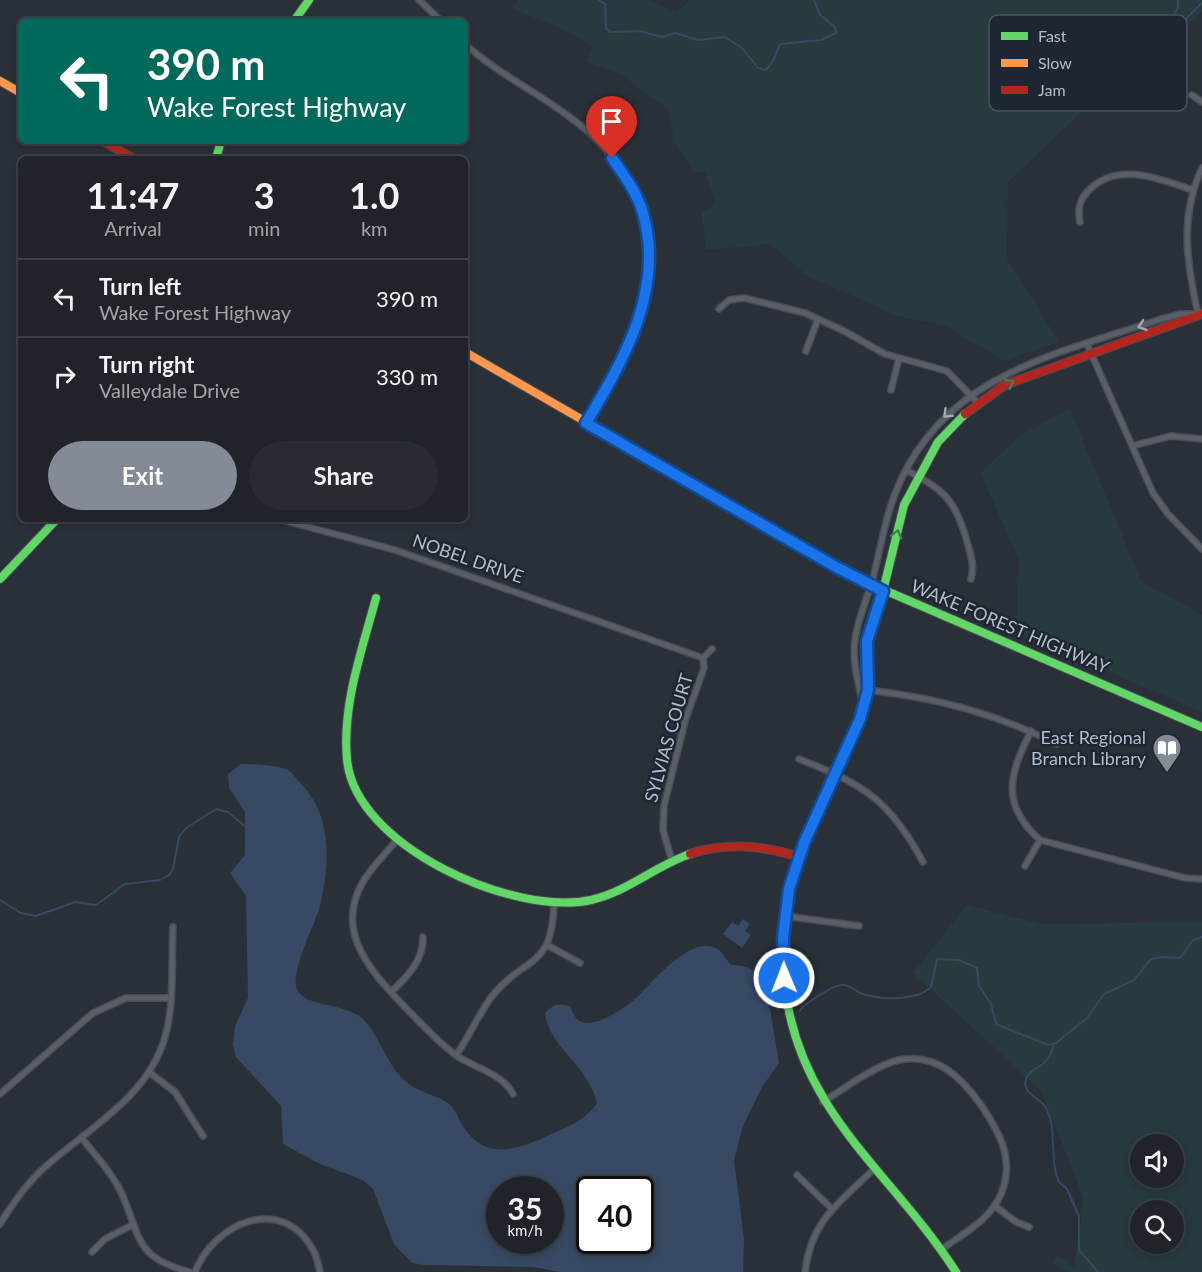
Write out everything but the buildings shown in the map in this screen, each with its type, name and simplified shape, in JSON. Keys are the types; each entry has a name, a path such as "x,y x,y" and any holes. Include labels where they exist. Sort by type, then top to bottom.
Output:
{"main road":[{"path":"296,18 309,0"},
{"path":"0,81 18,91"},
{"path":"108,144 129,156"},
{"path":"956,1272 942,1249 874,1169 823,1102 798,1050 789,1013 783,965 785,916 789,889 799,857 858,724 863,704 867,641 883,591 904,506 938,442 978,403 1005,385 1089,348 1188,321 1200,314"},
{"name":"WAKE FOREST HIGHWAY","path":"468,354 872,586 1202,727"},
{"path":"0,579 54,522"},
{"path":"376,598 347,711 344,752 349,774 362,804 396,841 422,858 496,892 528,901 554,903 588,900 612,894 672,861 703,850 728,846 770,848 799,857"}],"street":[{"path":"419,0 438,18"},
{"path":"468,47 486,62 566,114 593,136 630,185 642,210 648,260 646,300 634,333 586,423"},
{"path":"1192,95 1202,102"},
{"path":"1200,314 1186,246 1188,215 1193,190 1202,168"},
{"path":"1080,222 1079,206 1086,193 1098,183 1117,175 1142,175 1193,190"},
{"path":"719,309 729,300 744,298 782,306 818,319 899,358 947,371 978,403"},
{"path":"806,351 818,319"},
{"path":"1057,744 986,713 929,699 864,690 854,661 855,639 872,586 891,507 906,470 942,418 970,394 1015,369 1089,348 1159,502 1180,528 1202,549"},
{"path":"891,390 899,358"},
{"path":"1132,446 1171,436 1202,439"},
{"path":"906,470 942,490 955,506 973,561 971,579"},
{"name":"NOBEL DRIVE","path":"289,522 395,550 559,606 610,627 648,638"},
{"name":"SYLVIAS COURT","path":"648,638 703,658"},
{"name":"SYLVIAS COURT","path":"703,658 712,649"},
{"name":"SYLVIAS COURT","path":"672,861 663,830 664,806 685,721 704,668 703,658"},
{"path":"1031,731 1013,774 1011,793 1025,826 1040,840 1185,878 1202,879"},
{"path":"799,759 836,774 870,793 886,807 904,829 923,862"},
{"path":"1025,866 1040,840"},
{"path":"396,841 364,880 357,896 353,919 356,941 362,956 391,992 456,1055 504,1081 513,1094"},
{"path":"456,1055 495,992 534,961 548,945 554,903"},
{"path":"785,916 859,926"},
{"path":"0,1224 31,1181 131,1095 149,1072 165,1039 170,998 172,927"},
{"path":"391,992 412,969 422,952 423,937"},
{"path":"548,945 580,963"},
{"path":"0,1094 93,1013 126,998 170,998"},
{"path":"823,1102 885,1065 898,1060 924,1060 950,1070 969,1088 1002,1141 1007,1170 1002,1191 995,1206 985,1218 942,1249"},
{"path":"149,1072 175,1092 203,1136"},
{"path":"81,1137 115,1180 132,1226 142,1245 155,1259 190,1272"},
{"path":"805,1272 812,1238 831,1208 874,1169"},
{"path":"797,1175 831,1208"},
{"path":"995,1206 1016,1222 1029,1227"},
{"path":"195,1272 208,1247 231,1228 243,1222 271,1220 295,1229 305,1238 317,1258 320,1272"},
{"path":"92,1252 105,1239 132,1226"}],"green space":[{"path":"518,0 649,0 677,12 690,0 1202,0 1202,11 1187,24 1187,15 989,15 989,111 1083,111 1008,182 1007,259 1059,342 1004,361 946,326 897,316 806,275 771,244 706,250 702,213 715,204 705,173 694,171 674,142 669,110 619,73 587,62 592,47 566,31 512,8"},
{"path":"1070,409 1141,581 1202,615 1202,712 1016,631 1019,559 980,473 1021,435"},
{"path":"967,905 1042,924 1202,922 1202,1272 1068,1272 1051,1262 1058,1255 1074,1267 1084,1199 1041,1091 913,973"}],"water":[{"path":"241,764 286,769 312,798 319,812 324,827 327,860 319,909 296,974 298,991 309,1000 347,1010 363,1019 397,1073 408,1084 450,1105 467,1132 486,1147 506,1149 528,1144 576,1122 588,1114 597,1103 585,1077 553,1036 548,1025 545,1013 554,1006 570,1006 576,1018 583,1022 590,1023 606,1018 634,1000 673,962 698,947 709,946 720,951 731,965 750,968 765,979 779,1063 762,1087 743,1126 734,1160 744,1239 743,1272 561,1272 533,1267 412,1263 394,1244 373,1189 363,1180 320,1164 283,1144 281,1106 236,1057 233,1044 235,1026 248,998 246,896 230,873 245,855 245,812 229,788 228,774"},
{"path":"743,919 750,924 745,931 751,935 742,948 723,934 732,922 738,926"}],"waterway":[{"path":"599,0 605,4 606,28 610,32 640,31 662,37 675,33 698,40 725,37 742,48 758,68 766,70 773,61 780,44 821,40 836,33 835,27 820,15 814,0"},
{"path":"1173,15 1178,8 1178,0"},
{"path":"1187,18 1202,3"},
{"path":"0,900 21,913 36,916 75,902 96,905 125,884 160,880 169,875 173,869 179,837 186,828 216,809 228,812 247,828"},
{"path":"800,1011 819,995 842,985 863,994 879,997 899,998 917,995 931,987 937,959 959,960 977,968 979,986 991,1004 996,1024 1048,1045 1056,1043 1087,1018 1104,994 1134,980 1151,959 1180,958 1193,940 1202,937"},
{"path":"1054,1044 1048,1059 1029,1074 1025,1084 1029,1092 1044,1104 1049,1115 1056,1174 1059,1182 1067,1189 1079,1216 1079,1250 1098,1272"}],"traffic: fast":[{"path":"296,18 309,0"},
{"path":"217,156 220,144"},
{"path":"842,758 860,719 868,690 868,632 883,591 904,505 938,442 965,414"},
{"path":"0,579 54,522"},
{"path":"816,555 854,577 1202,727"},
{"path":"376,598 350,698 347,718 347,759 356,791 377,820 407,846 443,868 482,886 521,897 559,902 591,900 604,896 690,854"},
{"path":"786,995 796,1038 811,1076 831,1111 854,1143 932,1237 956,1272"}],"traffic: slow":[{"path":"0,81 18,91"},
{"path":"468,354 816,555"},
{"path":"786,995 783,961 788,901 805,845 842,758"}],"traffic: jam":[{"path":"108,144 129,156"},
{"path":"965,414 1005,385 1202,314"},
{"path":"690,854 717,848 744,846 799,857"}],"place":[{"name":"East Regional Branch Library","path":"1167,774"}],"route":[{"path":"612,158 630,185 642,210 648,260 646,300 639,323 596,408 586,423 836,567 883,591 868,632 866,663 868,690 860,719 804,843 789,889 783,938 784,978"}]}
